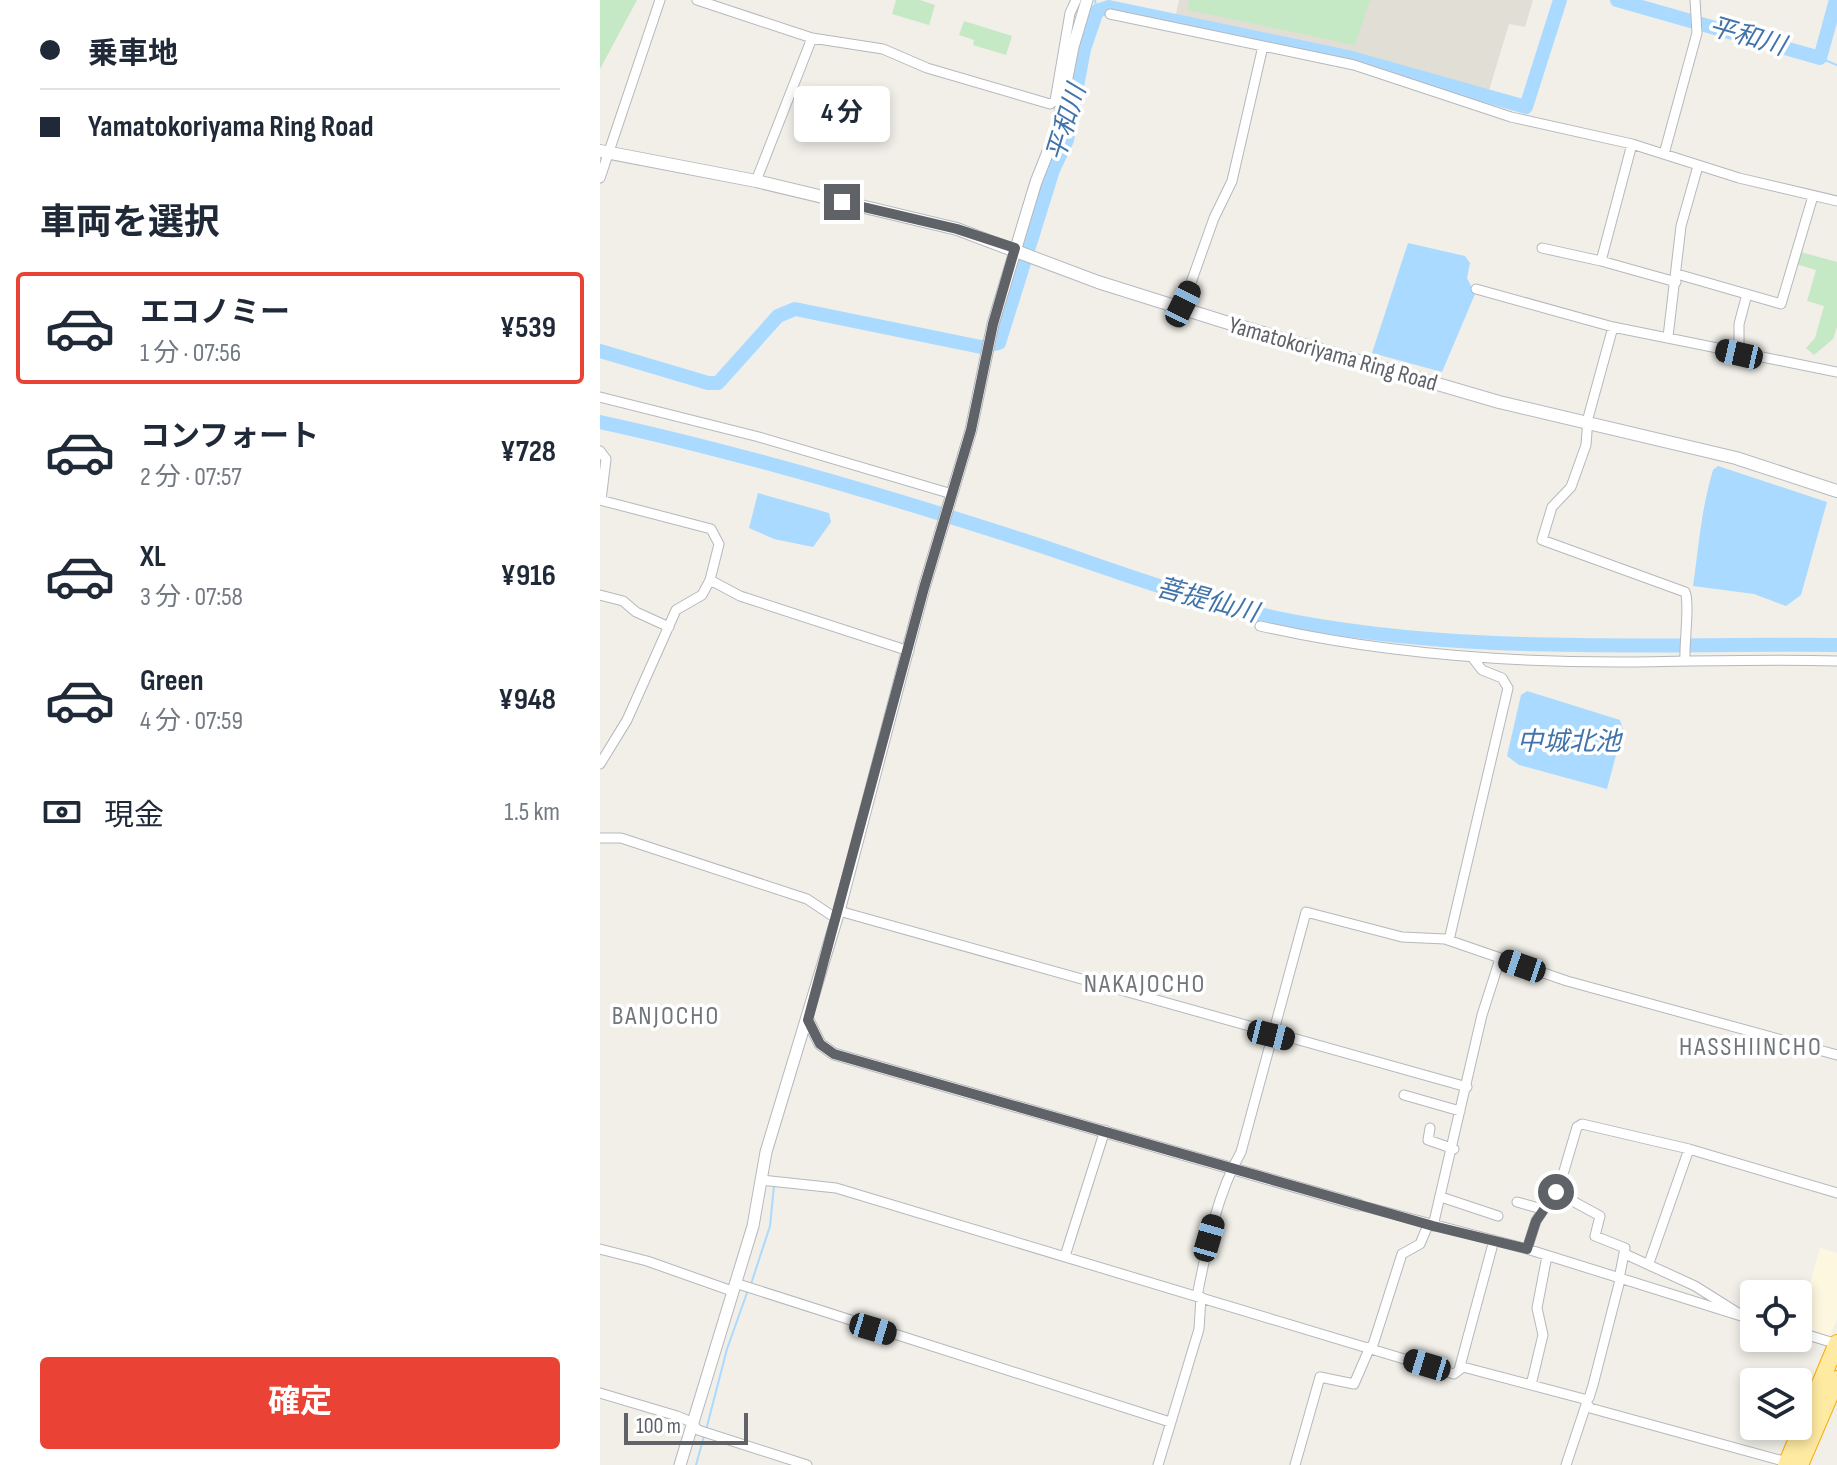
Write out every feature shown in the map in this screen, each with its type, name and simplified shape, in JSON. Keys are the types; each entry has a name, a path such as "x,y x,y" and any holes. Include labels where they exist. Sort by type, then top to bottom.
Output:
{"highway":[{"path":"1791,1464 1837,1344"},
{"path":"1791,1464 1837,1379"}],"main road":[{"name":"Yamatokoriyama Ring Road","path":"604,152 756,181 957,229 1118,289 1425,381 1736,458 1837,491"}],"street":[{"path":"600,178 604,152 660,0"},
{"path":"697,0 812,38 883,49 927,68 1050,104 1055,101 1070,13 1076,0"},
{"path":"680,1465 753,1226 761,1180 838,915 952,496 993,324 1024,252 1087,0"},
{"path":"1664,154 1697,33 1695,0"},
{"path":"1110,14 1354,65 1511,117 1632,144 1698,166 1837,201"},
{"path":"756,181 812,38"},
{"path":"1182,308 1214,218 1232,181 1263,46"},
{"path":"1601,261 1632,144"},
{"path":"1668,337 1681,226 1698,166"},
{"path":"1542,248 1781,304 1813,196"},
{"path":"1476,289 1613,327 1837,372"},
{"path":"1739,354 1739,324 1747,294"},
{"path":"1613,327 1588,423 1586,445 1575,479 1552,507 1542,540 1685,592 1688,598 1684,624 1685,658"},
{"path":"600,397 759,437 952,496"},
{"path":"600,451 606,459 600,500 711,529 719,544 710,580 702,595 676,610 627,720 600,764"},
{"path":"710,580 740,596 909,651"},
{"path":"600,595 623,601 636,612 669,627"},
{"path":"1260,626 1348,644 1472,657 1837,661"},
{"path":"1449,940 1508,688 1502,678 1482,670 1472,657"},
{"path":"600,838 621,838 807,899 838,915 1467,1087"},
{"path":"1158,1465 1199,1329 1199,1297 1209,1238 1241,1152 1306,912 1402,937 1449,940 1567,981 1663,1005 1703,1021 1837,1055"},
{"path":"1295,1465 1320,1377 1354,1384 1371,1348 1402,1254 1420,1244 1431,1226 1454,1149 1482,1015 1500,959"},
{"path":"808,1020 820,1044 834,1054 1431,1226 1527,1249 1740,1316"},
{"path":"1404,1095 1460,1111"},
{"path":"1527,1249 1542,1209 1556,1192 1577,1127 1582,1124 1689,1149 1837,1193"},
{"path":"1430,1128 1428,1140 1454,1149"},
{"path":"1065,1256 1105,1130"},
{"path":"1649,1263 1689,1149"},
{"path":"761,1180 836,1188 1454,1374 1463,1367 1531,1385 1791,1464"},
{"path":"1556,1192 1600,1216 1595,1236 1625,1248 1593,1385 1566,1465"},
{"path":"1441,1197 1498,1216"},
{"path":"1517,1202 1542,1209"},
{"path":"1459,1370 1494,1240"},
{"path":"600,1249 734,1287 1170,1422"},
{"path":"1625,1254 1729,1304 1740,1315"},
{"path":"1531,1385 1543,1335 1537,1308 1547,1256"},
{"path":"1812,1336 1837,1344"},
{"path":"600,1393 677,1416 698,1430 807,1465"}],"shaded area":[{"path":"1179,0 1533,0 1525,27 1509,24 1487,97 1359,56 1175,18"},
{"path":"1820,1248 1837,1253 1837,1319 1830,1336 1812,1330 1811,1280"}],"green space":[{"path":"600,0 637,0 600,69"},
{"path":"896,0 920,0 935,5 929,25 892,14"},
{"path":"1189,0 1370,0 1355,45 1188,10"},
{"path":"964,21 1012,36 1006,55 973,45 974,40 959,35"},
{"path":"1797,251 1837,262 1837,327 1833,339 1814,355 1806,348 1815,338 1824,306 1807,301 1816,270 1793,263"}],"water":[{"path":"1408,243 1465,256 1470,263 1467,278 1475,294 1442,372 1372,353"},
{"path":"1718,466 1827,502 1801,595 1786,606 1754,594 1693,586 1706,499 1713,470"},
{"path":"758,493 829,513 831,522 813,547 774,539 749,528"},
{"name":"中城北池","path":"1527,691 1620,720 1623,729 1607,789 1519,765 1507,756 1521,695"}],"waterway":[{"path":"1095,0 1097,11"},
{"name":"平和川","path":"600,351 708,383 718,383 778,316 795,309 981,347 999,343 1053,170 1067,140 1084,49 1097,11 1109,7 1348,57 1526,107 1560,0"},
{"name":"平和川","path":"1617,0 1820,58 1836,0"},
{"path":"1820,58 1837,65"},
{"name":"菩提仙川","path":"600,422 707,447 866,491 1177,592 1272,617 1412,638 1483,642 1625,646 1837,645"},
{"path":"751,1284 770,1226 774,1186"},
{"path":"706,1430 727,1349 748,1290"},
{"path":"696,1465 704,1436"}],"district":[{"name":"NAKAJOCHO","path":"1145,984"},
{"name":"BANJOCHO","path":"666,1016"},
{"name":"HASSHIINCHO","path":"1751,1047"}],"route":[{"path":"842,202 957,229 1015,248 993,324 971,430 924,588 808,1020 820,1044 834,1054 1433,1226 1527,1249 1536,1221 1552,1193 1556,1192"}]}
